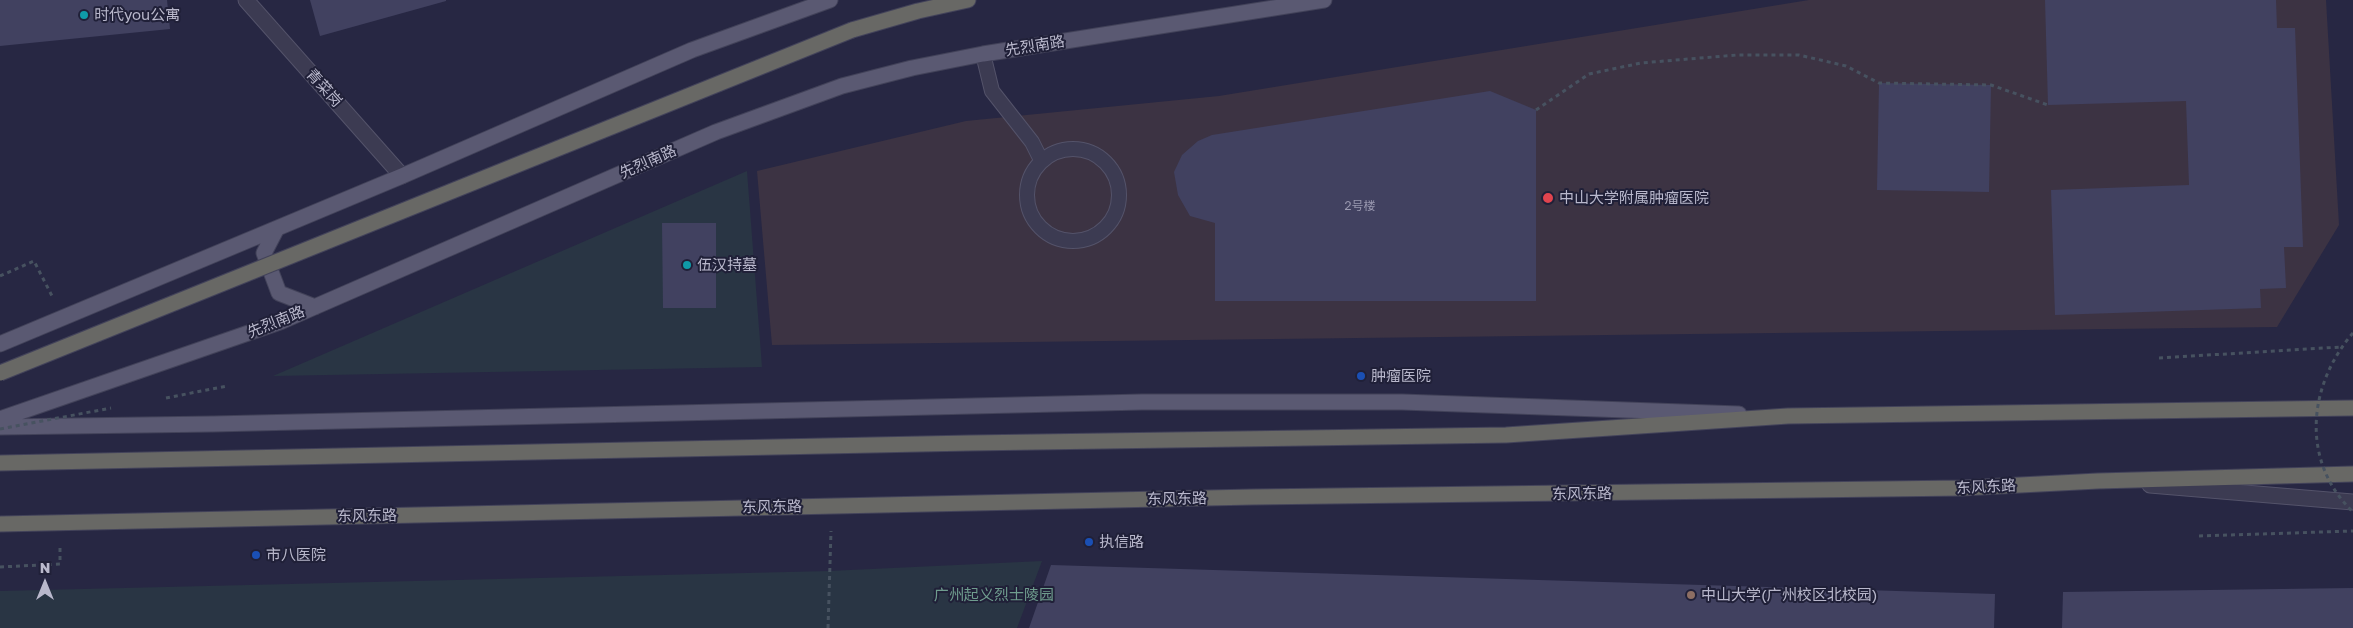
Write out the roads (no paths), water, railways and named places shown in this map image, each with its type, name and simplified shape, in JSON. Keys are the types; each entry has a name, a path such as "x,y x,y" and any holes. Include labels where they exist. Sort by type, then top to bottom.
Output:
{"highway":[{"path":"0,373 852,30 918,11 968,0"},
{"path":"0,463 970,443 1506,435 1788,416 2353,408"},
{"name":"东风东路","path":"0,524 1254,497 1962,488 2098,480 2353,474"}],"main road":[{"path":"0,344 276,230 692,50 830,0"},
{"name":"先烈南路","path":"0,419 280,322 716,132 842,86 912,68 983,54 1324,0"},
{"path":"276,230 264,253 279,293 315,307"},
{"path":"0,428 1142,402 1402,402 1788,416"}],"street":[{"name":"青菜岗","path":"246,0 402,176"},
{"path":"2098,480 2353,502"}],"lane":[{"path":"983,54 992,91 1032,142 1041,160"},
{"path":"1080,149 1101,157 1116,174 1120,196 1114,217 1100,234 1078,242 1056,239 1040,229 1029,213 1025,194 1030,176 1041,160 1058,150 1080,149"}],"place":[{"name":"时代you公寓","path":"84,15"},
{"name":"中山大学附属肿瘤医院","path":"1548,198"},
{"name":"伍汉持墓","path":"687,265"},
{"name":"肿瘤医院","path":"1361,376"},
{"name":"执信路","path":"1089,542"},
{"name":"市八医院","path":"256,555"},
{"name":"中山大学(广州校区北校园)","path":"1691,595"}],"park label":[{"name":"广州起义烈士陵园","path":"994,595"}]}
